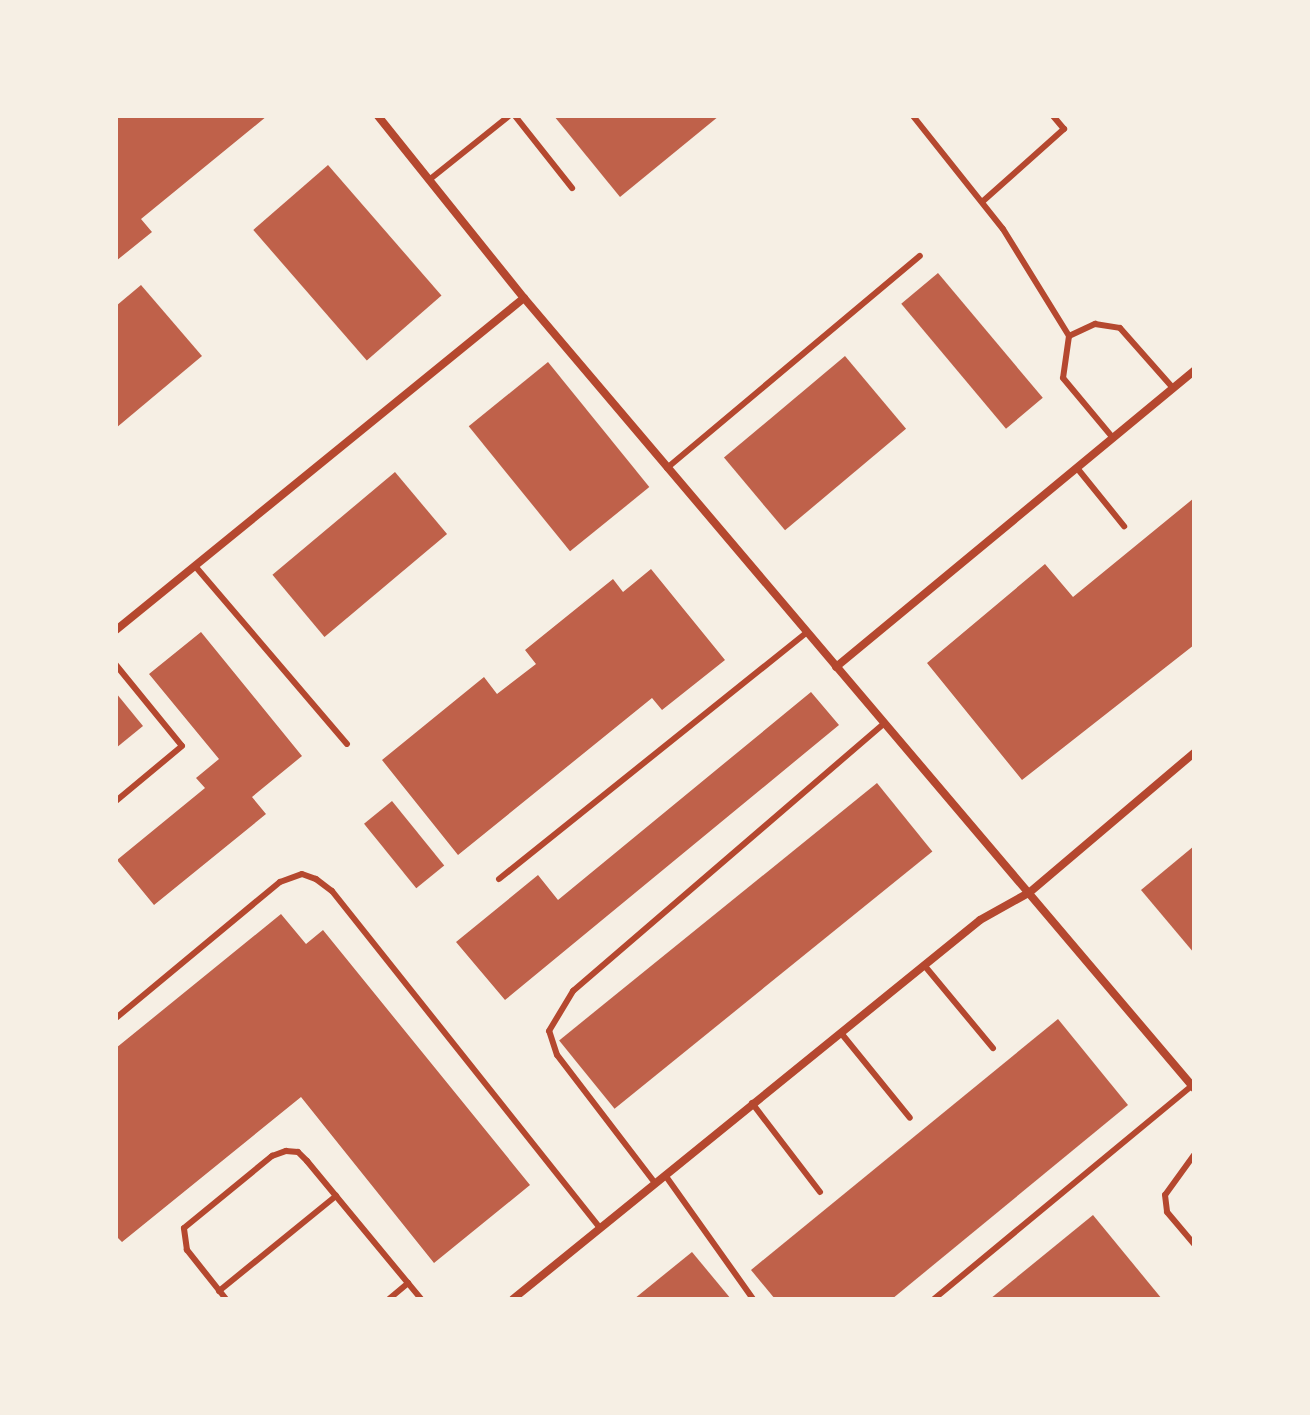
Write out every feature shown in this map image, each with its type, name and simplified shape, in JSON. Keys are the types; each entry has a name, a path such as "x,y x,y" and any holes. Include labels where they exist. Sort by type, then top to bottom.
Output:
{"street":[{"path":"378,116 524,298 1193,1086"},
{"path":"116,630 524,298"},
{"path":"836,667 1194,371"},
{"path":"513,1299 980,920 1030,892 1194,753"}],"lane":[{"path":"429,180 512,116 572,188"},
{"path":"913,116 982,202 1069,336 1063,378 1113,438"},
{"path":"982,202 1064,129 1053,116"},
{"path":"667,468 920,256"},
{"path":"1069,336 1095,324 1120,328 1173,388"},
{"path":"1077,468 1124,526"},
{"path":"195,566 347,744"},
{"path":"499,879 807,632"},
{"path":"116,665 182,746 116,801"},
{"path":"655,1183 557,1055 549,1031 573,991 885,723"},
{"path":"116,1018 280,882 302,874 316,879 332,891 600,1228"},
{"path":"924,965 993,1048"},
{"path":"841,1033 910,1118"},
{"path":"934,1299 1193,1086"},
{"path":"752,1103 820,1192"},
{"path":"226,1299 182,1239 192,1218 272,1156 286,1151 298,1152 421,1299"},
{"path":"1194,1155 1165,1195 1167,1212 1194,1244"},
{"path":"665,1175 753,1299"},
{"path":"219,1291 336,1196"},
{"path":"389,1299 408,1283"}],"building":[{"path":"116,116 267,116 141,219 152,232 116,261"},
{"path":"554,116 719,116 620,197"},
{"path":"328,165 441,296 367,361 253,230"},
{"path":"938,273 1043,398 1006,429 901,304"},
{"path":"141,285 202,356 116,428 116,306"},
{"path":"845,356 906,429 785,530 724,458"},
{"path":"548,362 649,487 570,551 469,426"},
{"path":"395,472 447,534 324,637 272,575"},
{"path":"1194,498 1194,645 1022,780 927,663 1045,564 1073,597"},
{"path":"651,569 725,660 662,710 652,698 458,855 382,760 484,677 497,694 536,664 525,650 613,579 623,592"},
{"path":"201,632 302,756 252,797 266,814 154,905 117,860 205,788 196,778 219,759 149,674"},
{"path":"811,692 839,725 505,1000 456,942 538,875 558,900"},
{"path":"116,693 143,726 116,748"},
{"path":"877,783 932,851 615,1109 559,1040"},
{"path":"392,801 444,866 416,888 364,824"},
{"path":"1194,846 1194,953 1141,890"},
{"path":"281,914 306,944 323,930 530,1185 434,1263 301,1097 122,1242 116,1236 116,1048"},
{"path":"1058,1019 1128,1105 892,1299 775,1299 751,1270"},
{"path":"1093,1215 1162,1299 990,1299"},
{"path":"692,1252 731,1299 634,1299"}]}
